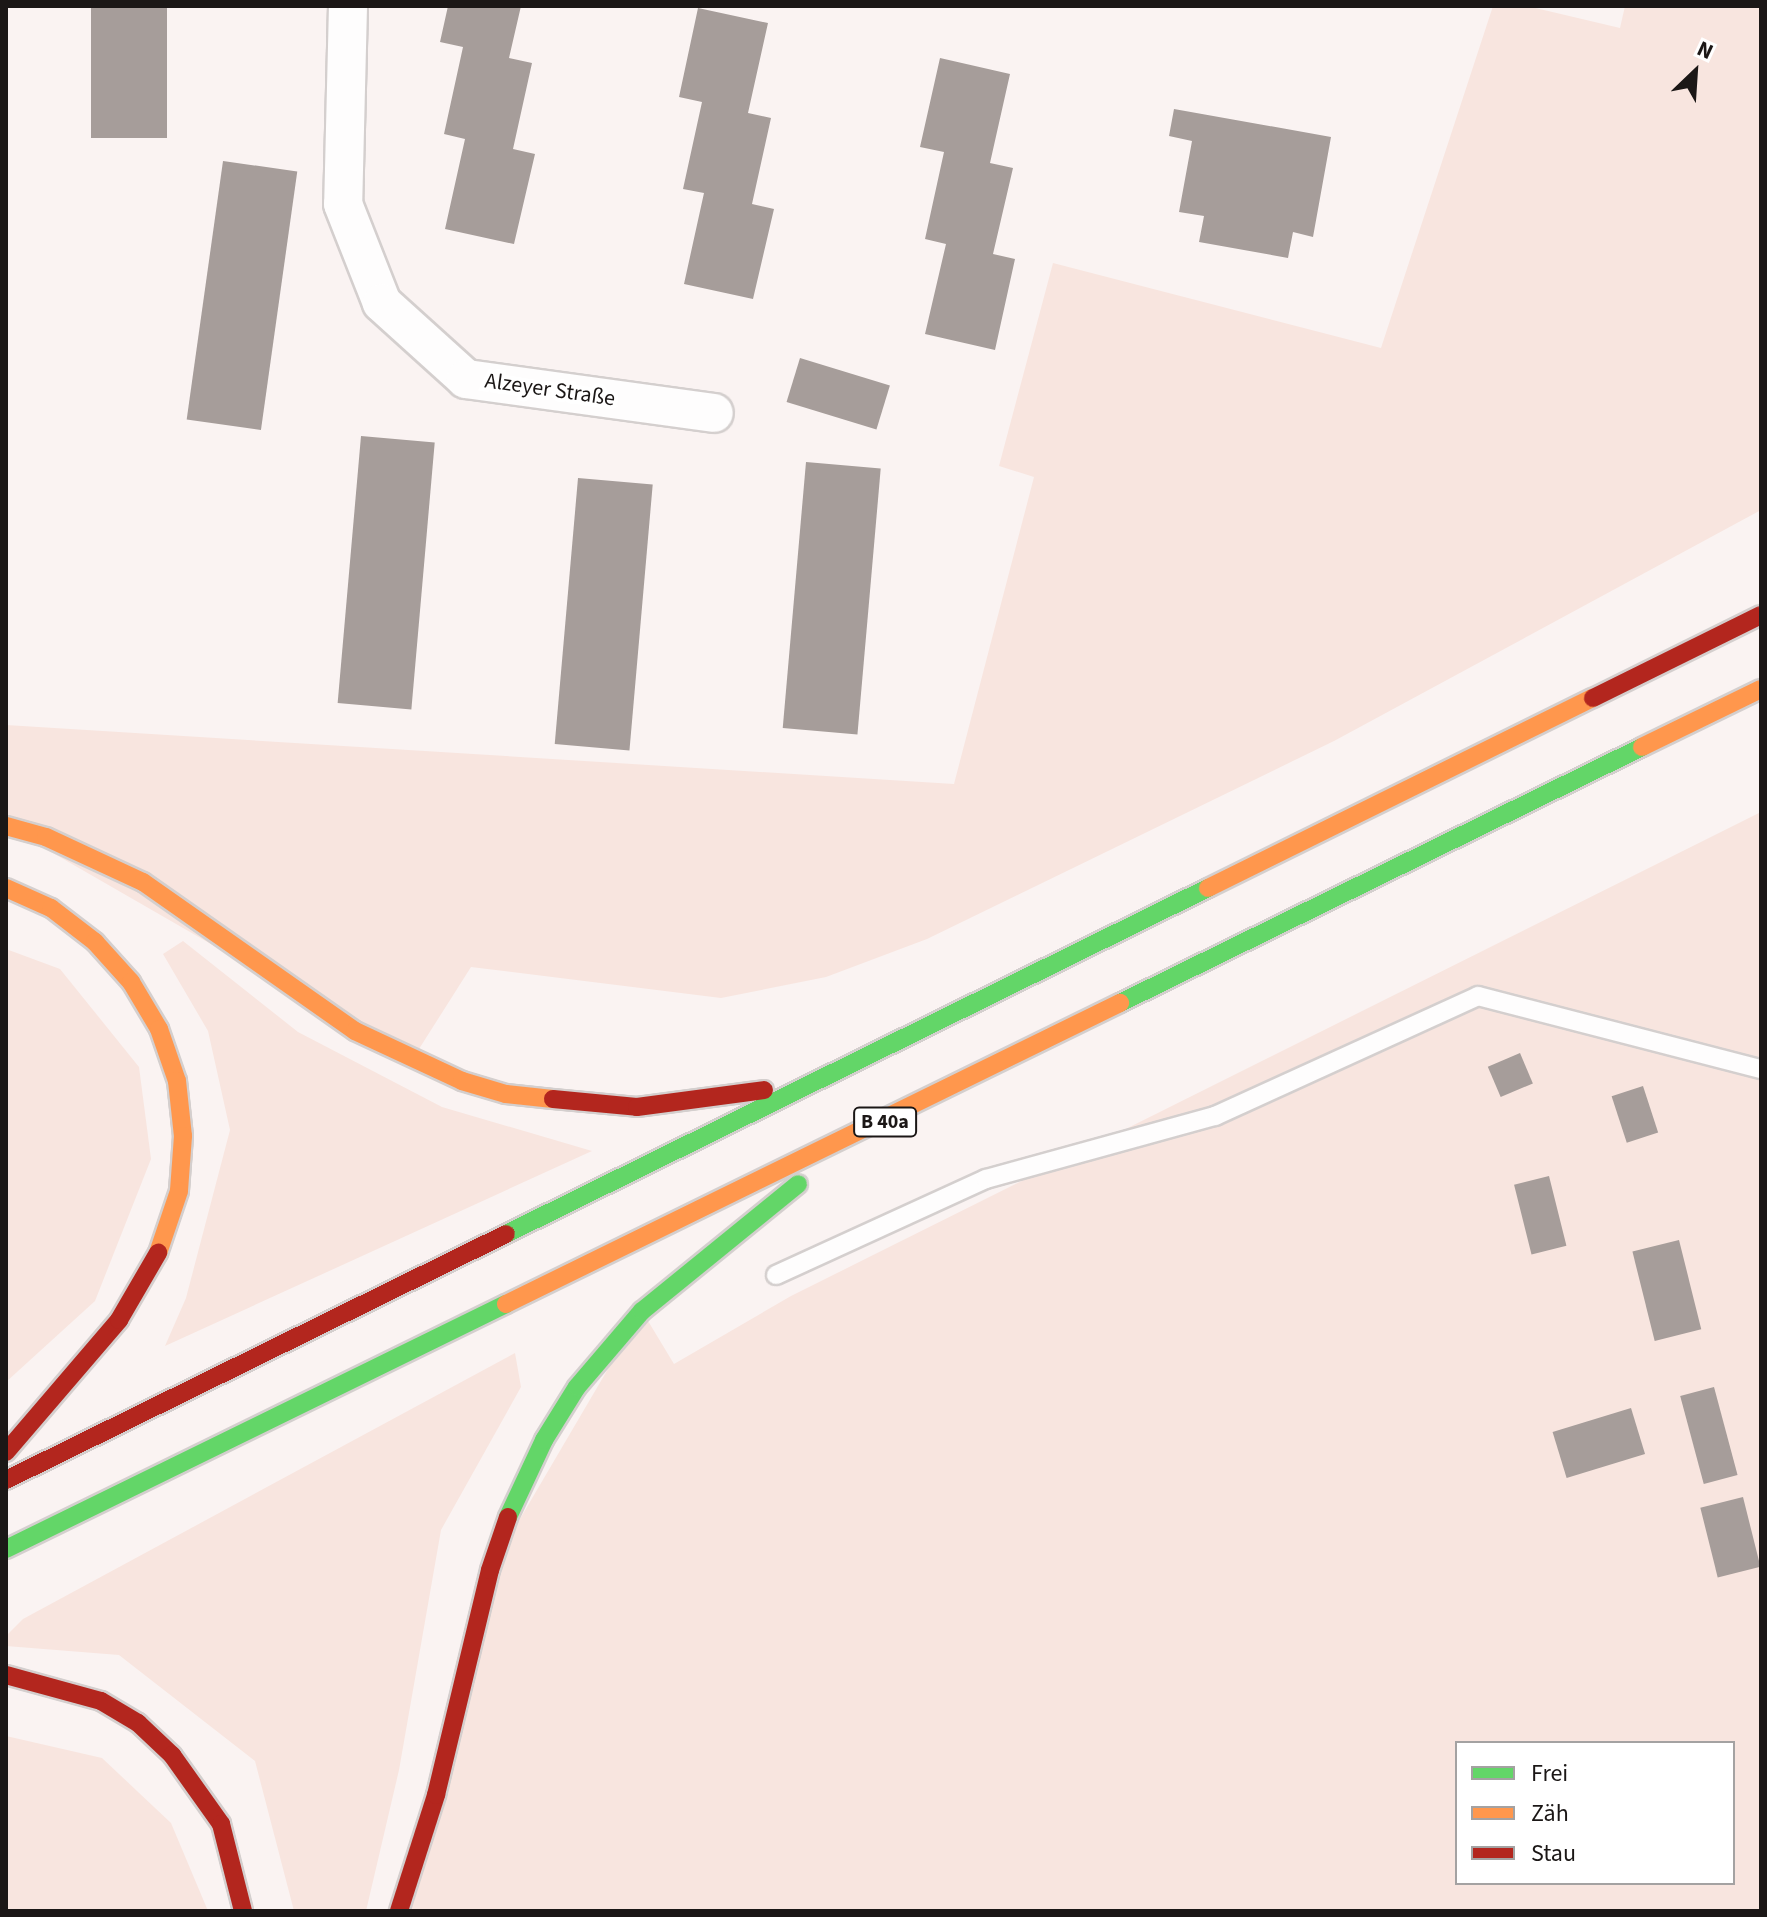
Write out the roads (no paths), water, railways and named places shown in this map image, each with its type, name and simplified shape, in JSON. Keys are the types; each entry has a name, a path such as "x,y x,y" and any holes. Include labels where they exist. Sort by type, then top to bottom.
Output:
{"highway":[{"path":"6,1480 1761,615"},
{"name":"B 40a","path":"6,1549 864,1132 1761,689"},
{"path":"6,826 70,847 143,882 355,1031 462,1081 506,1094 578,1104 695,1103 821,1078"},
{"path":"6,888 51,908 95,942 131,982 159,1029 177,1081 183,1136 179,1191 145,1280 119,1320 6,1452"},
{"path":"399,1911 436,1795 490,1570 512,1506 564,1407 642,1311 864,1132"},
{"path":"6,1675 77,1692 138,1723 172,1755 221,1824 243,1911"}],"street":[{"name":"Alzeyer Straße","path":"348,6 343,204 382,303 466,379 714,413"}],"lane":[{"path":"776,1275 986,1179 1215,1116 1478,996 1761,1069"}]}
